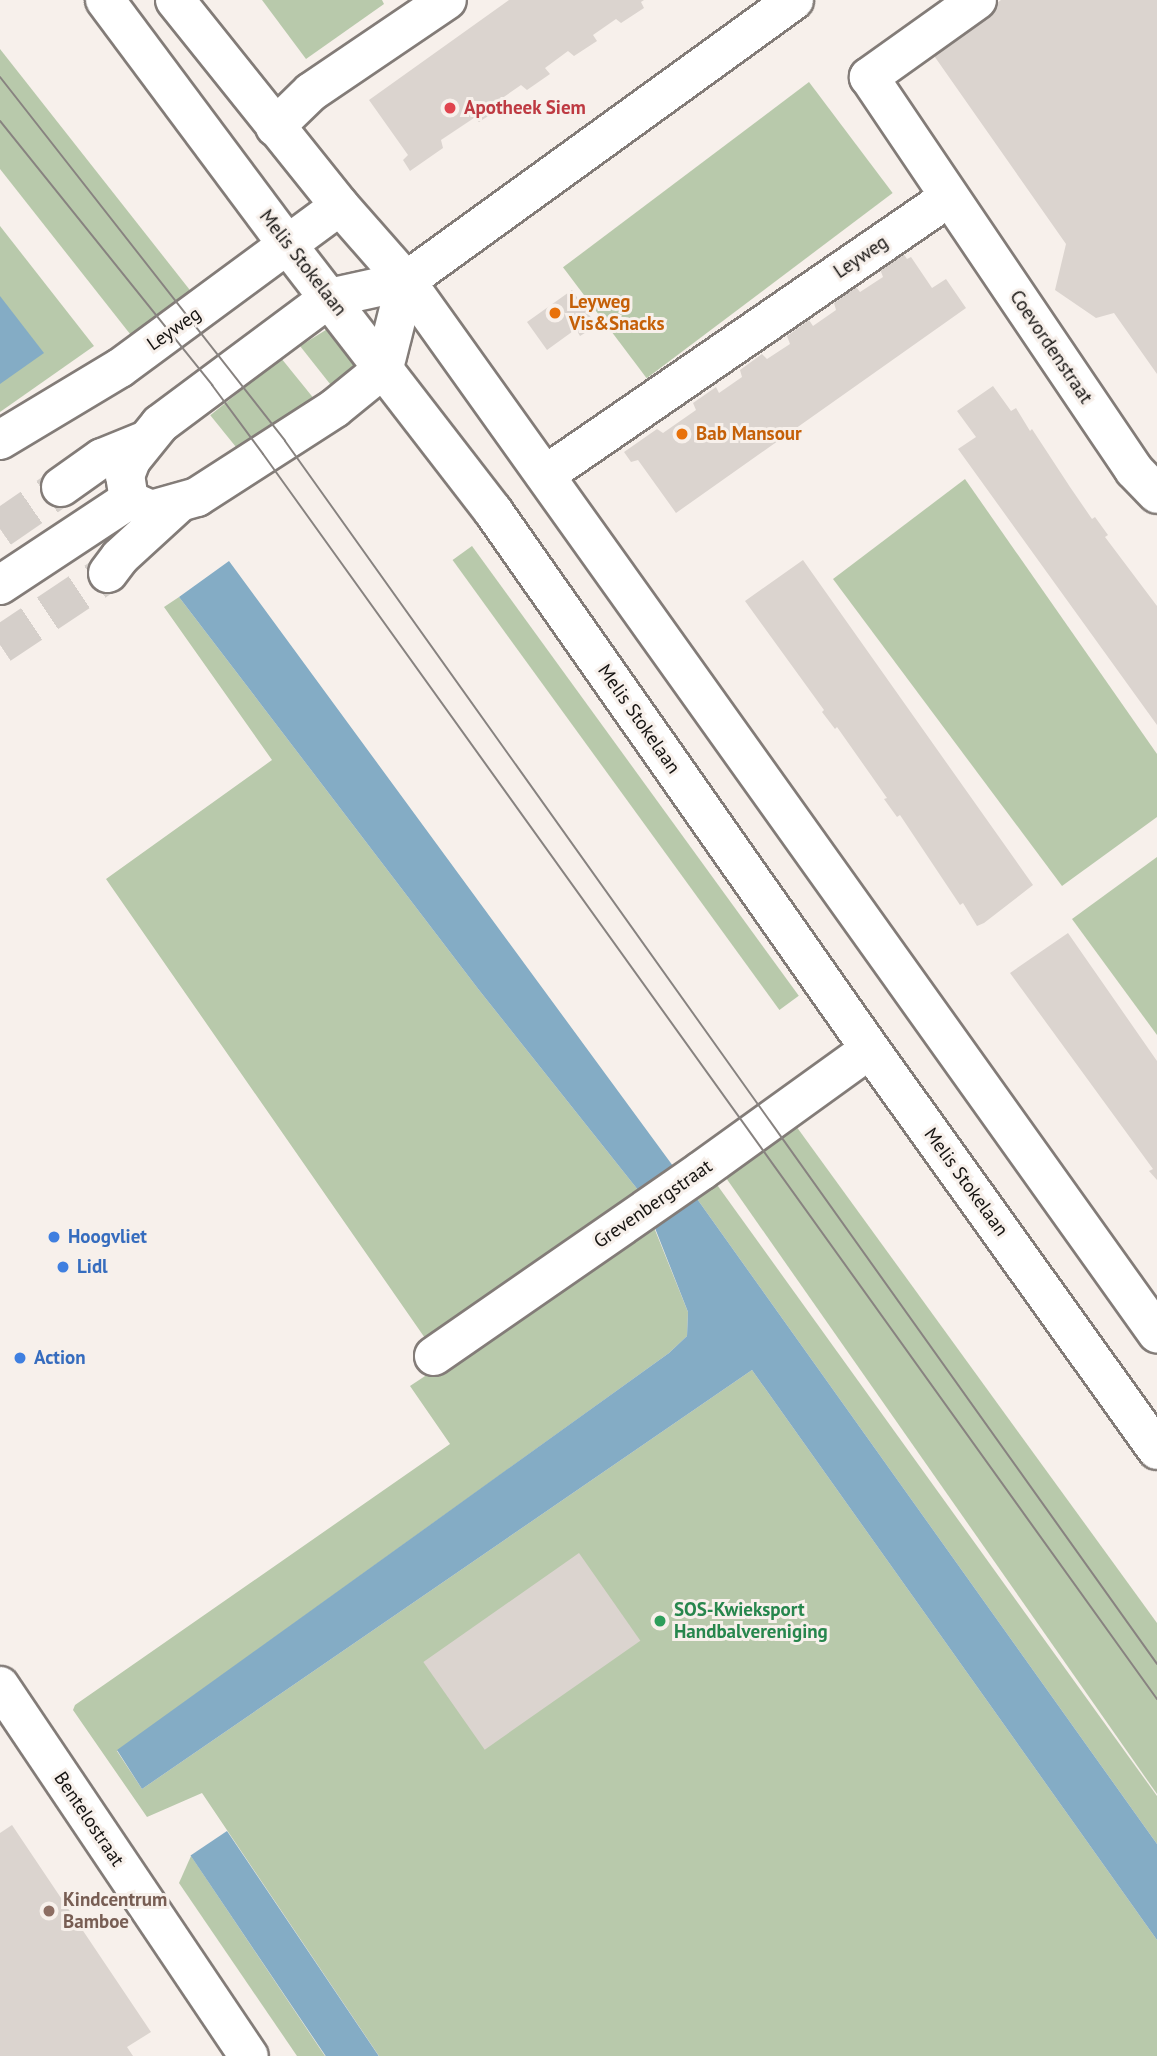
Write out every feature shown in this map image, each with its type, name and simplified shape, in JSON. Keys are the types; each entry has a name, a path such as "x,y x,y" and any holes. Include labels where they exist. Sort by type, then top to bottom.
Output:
{"street":[{"name":"Melis Stokelaan","path":"105,0 289,247 493,511 870,1048 1157,1450"},
{"path":"175,0 275,127 406,281 1157,1334"},
{"path":"275,127 311,92 447,0"},
{"path":"129,500 125,476 131,460 160,424 329,298 406,281 794,0"},
{"path":"949,197 869,78 977,0"},
{"name":"Leyweg","path":"545,475 949,197"},
{"name":"Coevordenstraat","path":"949,197 1134,470 1157,494"},
{"name":"Leyweg","path":"0,440 120,368 289,247 340,206"},
{"path":"129,500 151,510 197,497 335,408 384,368 406,281"},
{"path":"61,487 102,458 144,442"},
{"path":"0,585 129,500"},
{"path":"108,573 120,558 179,503"},
{"name":"Grevenbergstraat","path":"434,1356 701,1171 870,1048"},
{"name":"Bentelostraat","path":"0,1686 249,2056"}],"green space":[{"path":"262,0 382,0 384,4 306,59"},
{"path":"0,49 193,294 134,339 0,169"},
{"path":"809,82 893,193 647,378 563,267"},
{"path":"0,226 94,346 0,412"},
{"path":"329,328 354,339 357,369 334,389 300,346"},
{"path":"281,358 316,401 245,458 210,415"},
{"path":"965,479 1157,754 1157,817 1062,886 833,579"},
{"path":"472,546 799,996 779,1010 453,560"},
{"path":"179,597 479,990 642,1195 427,1341 106,879 272,760 164,607"},
{"path":"1157,857 1157,1035 1072,919"},
{"path":"796,1126 1157,1623 1157,1794 724,1175"},
{"path":"715,1182 1157,1796 1157,1844 695,1196"},
{"name":"SOS-Kwieksport Handbalvereniging","path":"653,1225 688,1312 687,1336 669,1353 117,1751 142,1789 752,1370 1157,1940 1157,2056 379,2056 202,1793 147,1817 73,1710 75,1705 450,1444 410,1386"},
{"path":"191,1856 325,2056 297,2056 179,1883"}],"water":[{"path":"0,296 44,353 0,384"},
{"path":"229,561 695,1196 1157,1844 1157,1940 752,1370 142,1789 117,1750 669,1353 687,1336 688,1312 642,1195 479,990 179,597"},
{"path":"227,1831 379,2056 326,2056 191,1856"}],"building":[{"path":"509,0 644,0 641,2 644,8 621,23 616,19 593,35 597,41 574,56 568,51 545,68 550,74 527,90 521,85 498,101 502,107 479,122 474,118 441,140 443,148 410,171 403,160 408,155 369,100"},
{"path":"1001,0 1157,0 1157,374 1114,313 1096,318 1055,290 1066,244 930,50"},
{"path":"903,253 907,259 911,257 932,288 946,279 966,308 676,513 638,460 631,462 624,452 657,429 663,433 696,410 693,403 716,387 719,393 742,377 740,370 762,354 767,359 790,344 787,336 809,320 813,326 836,310 834,303 856,287 860,292 883,277 880,269"},
{"path":"572,290 592,319 583,325 588,331 580,336 576,329 547,350 527,322"},
{"path":"993,386 1011,411 1016,408 1030,431 1032,429 1092,519 1095,517 1108,535 1105,537 1157,606 1157,725 958,449 976,437 957,411"},
{"path":"803,560 1033,885 984,923 977,926 963,903 960,905 900,815 897,817 884,799 887,798 837,727 835,729 822,712 824,710 745,601"},
{"path":"1068,933 1157,1061 1157,1180 1149,1171 1153,1169 1010,973"},
{"path":"579,1553 640,1641 485,1750 423,1662"},
{"name":"Kindcentrum Bamboe","path":"12,1825 151,2032 127,2047 133,2056 0,2056 0,1833"}],"tunnel":[{"path":"0,529 61,487"},
{"path":"0,645 108,573"}],"tram line":[{"path":"0,77 285,441 1157,1664"},
{"path":"0,121 212,385 263,454 1157,1699"}],"place":[{"name":"Apotheek Siem","path":"450,108"},
{"name":"Leyweg Vis&Snacks","path":"555,313"},
{"name":"Bab Mansour","path":"682,434"},
{"name":"Hoogvliet","path":"54,1237"},
{"name":"Lidl","path":"63,1267"},
{"name":"Action","path":"20,1358"},
{"name":"SOS-Kwieksport Handbalvereniging","path":"660,1621"},
{"name":"Kindcentrum Bamboe","path":"49,1911"}]}
